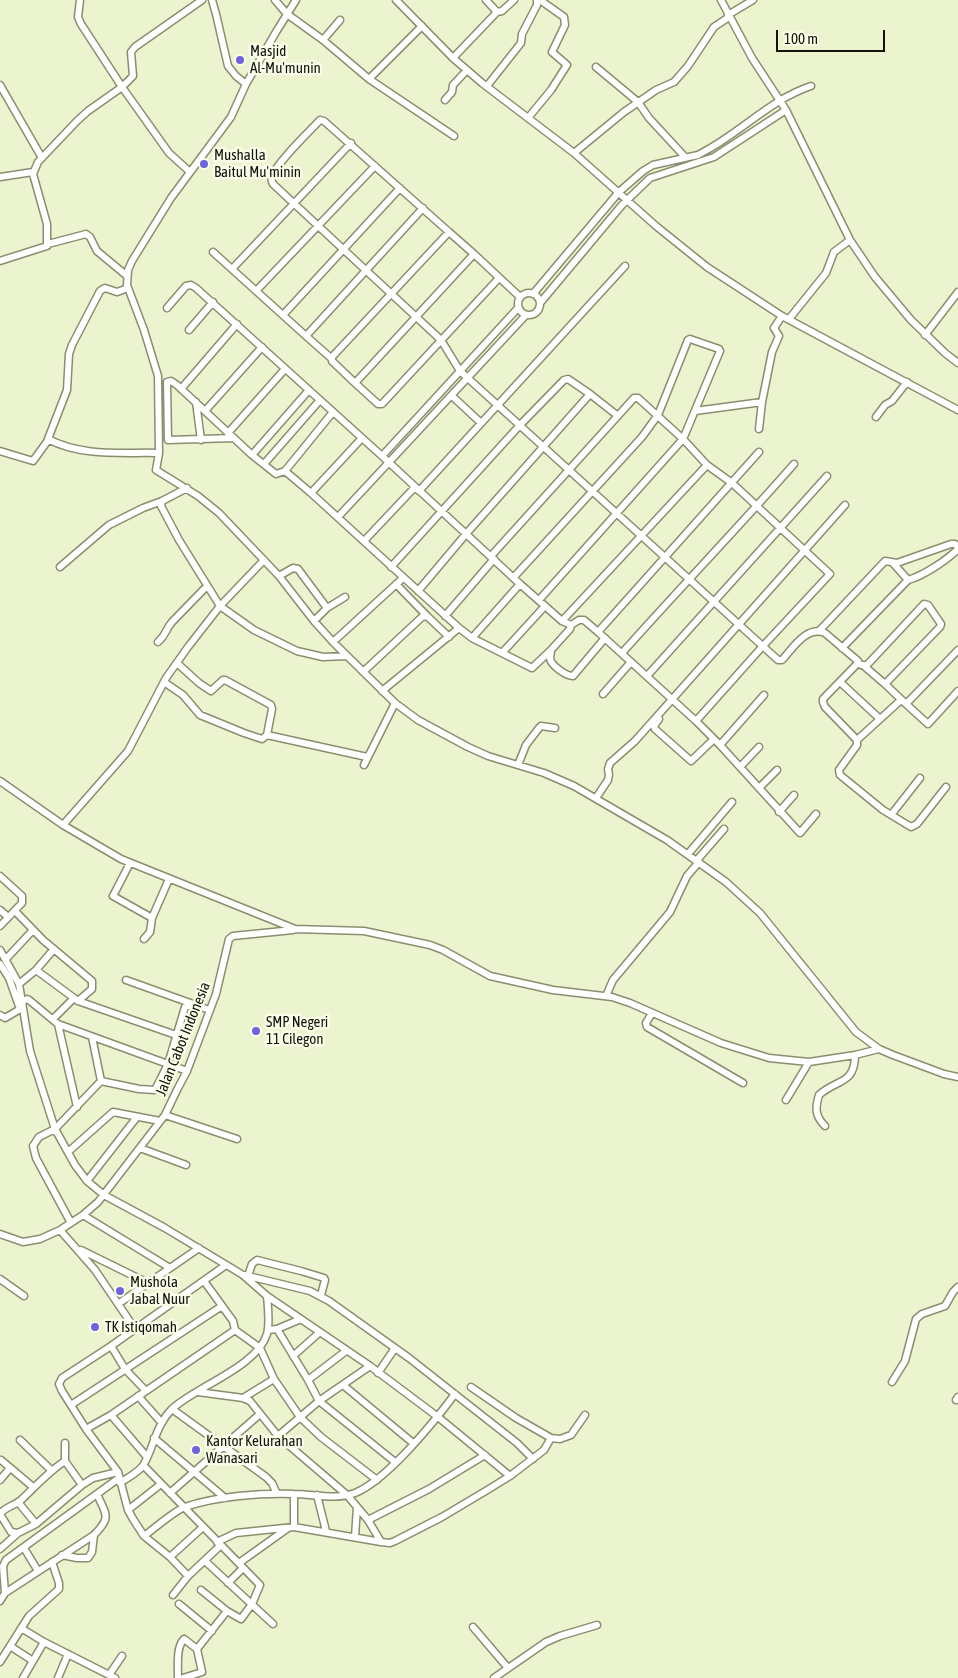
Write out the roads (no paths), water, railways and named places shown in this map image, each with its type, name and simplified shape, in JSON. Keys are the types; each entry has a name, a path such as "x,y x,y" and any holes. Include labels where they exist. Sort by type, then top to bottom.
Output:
{"street":[{"path":"80,0 78,17 81,24 122,87 169,153 190,172"},
{"path":"48,244 46,218 33,172 36,165 88,111 122,87 133,76 131,52 136,47 202,0"},
{"path":"212,0 228,66 246,84"},
{"path":"274,0 287,14 324,40 369,79 454,136"},
{"path":"296,0 246,84 243,95 228,122 171,198 132,261 127,276 128,288 144,330 158,376 159,453 156,470 186,488 218,513 279,576 332,642 395,703 418,720 468,747 544,773 596,798 688,854 726,882 760,913 802,963 851,1027 879,1049 904,1060 958,1077"},
{"path":"396,0 453,58 574,153 694,257 786,317 958,410"},
{"path":"486,0 497,12"},
{"path":"453,58 497,12 502,11 514,0"},
{"path":"487,86 521,44 522,34 539,0 564,17 565,25 552,52 567,65 551,90 528,118"},
{"path":"721,0 752,58 786,110 850,240 884,288 925,335 958,363"},
{"path":"574,153 638,102 660,88 674,82 688,66 714,27 753,0"},
{"path":"324,40 340,20"},
{"path":"369,79 422,26"},
{"path":"596,67 638,102 649,118 685,158"},
{"path":"445,100 452,92 453,85 467,70"},
{"path":"0,85 42,158"},
{"path":"533,294 619,192 646,168 698,155 716,146 780,100 797,90 811,86"},
{"path":"540,303 539,299 533,294 526,293 518,300 518,308 526,315 531,315 538,311 540,303 627,200 650,178 714,157 786,110"},
{"path":"520,297 424,208 324,120 320,120 278,166 272,176 273,184 441,340 460,371 468,379 778,660 782,660 807,633 820,630 885,561 888,560 894,563 908,580"},
{"path":"232,269 351,143"},
{"path":"256,291 375,166"},
{"path":"0,177 33,172"},
{"path":"283,315 400,188"},
{"path":"306,336 424,208"},
{"path":"332,360 449,232"},
{"path":"0,261 45,248 48,244 88,235 96,251 127,276"},
{"path":"759,429 762,402 772,352 779,336 774,328 826,273 834,252 850,240"},
{"path":"213,252 378,404 382,404 499,278"},
{"path":"355,383 474,254"},
{"path":"364,541 417,489 625,266"},
{"path":"167,308 185,288 191,285 213,302 520,584 562,621 571,625"},
{"path":"0,451 33,461 49,440 49,435 67,390 69,354 79,330 103,289 117,292 128,288"},
{"path":"925,335 958,292"},
{"path":"189,330 213,302"},
{"path":"382,456 518,308"},
{"path":"338,518 526,315"},
{"path":"182,389 237,324"},
{"path":"514,577 642,437 658,415 690,339 717,347 720,351 683,439 539,600"},
{"path":"205,411 262,347"},
{"path":"228,433 285,369"},
{"path":"391,567 520,425 564,380 568,380 590,394 618,416"},
{"path":"234,438 168,440 167,382 171,381 182,389 228,433 234,438 252,455 276,474 285,471 333,412"},
{"path":"876,416 892,401 907,382"},
{"path":"252,455 309,390"},
{"path":"418,591 590,394"},
{"path":"452,396 480,422"},
{"path":"445,616 569,469 636,398 658,415 706,465 732,484 829,573 829,576 762,646 696,721"},
{"path":"264,464 320,400"},
{"path":"196,402 201,440"},
{"path":"695,411 762,402"},
{"path":"311,493 362,438"},
{"path":"49,440 94,452 159,453"},
{"path":"598,632 759,452"},
{"path":"622,653 794,464"},
{"path":"562,621 706,465"},
{"path":"285,471 445,616 472,638 532,668 567,633 571,625 579,620 584,620 696,721 760,787 779,812 800,834 816,814"},
{"path":"647,676 827,476"},
{"path":"60,567 109,526 186,488"},
{"path":"162,501 161,506 220,606 260,633 297,651 323,657 346,656"},
{"path":"596,798 608,780 610,763 631,746 673,700 738,624 845,505"},
{"path":"842,648 908,580 931,569 958,548 955,544 950,544 894,563"},
{"path":"63,826 128,751 164,682 220,606 264,560"},
{"path":"279,576 294,568 298,569 327,608"},
{"path":"332,642 403,578"},
{"path":"396,584 449,636"},
{"path":"472,638 520,584"},
{"path":"158,642 166,634 168,626 207,586"},
{"path":"314,621 327,608 345,597"},
{"path":"861,664 867,665 924,604 928,605 941,624 940,627 885,684"},
{"path":"502,653 545,606"},
{"path":"363,672 422,617 428,616"},
{"path":"382,691 459,628"},
{"path":"820,630 885,684 928,724 958,691"},
{"path":"551,650 550,660 552,664 567,675 573,676 606,638"},
{"path":"946,787 915,826 911,827 891,815 838,773 857,745 857,740 880,718 904,702 958,650"},
{"path":"603,694 631,662"},
{"path":"177,663 210,691 223,680 226,680 271,705 272,709 267,735"},
{"path":"857,740 823,705 823,699 861,664"},
{"path":"164,682 183,695 195,711 206,718 260,738 267,735 367,757"},
{"path":"840,682 880,718"},
{"path":"720,746 764,695"},
{"path":"673,700 655,724 655,729 691,761 714,739"},
{"path":"364,765 395,703"},
{"path":"518,765 526,745 539,728 542,726 555,728"},
{"path":"740,767 759,747"},
{"path":"760,787 777,770"},
{"path":"891,815 920,778"},
{"path":"0,780 63,826 130,863 295,929 364,931 430,945 444,950 480,972 503,980 553,990 606,996 630,1003 721,1043 757,1056 809,1062 855,1055 879,1049"},
{"path":"779,812 794,795"},
{"path":"688,854 732,802"},
{"path":"606,996 618,973 670,912 687,876 724,829"},
{"path":"130,863 113,896 152,918"},
{"path":"0,876 23,898 22,903 0,926"},
{"path":"144,939 148,935 152,918 169,880"},
{"path":"0,910 8,917"},
{"path":"14,911 54,949 93,982 92,989 52,1019"},
{"name":"Jalan Cabot Indonesia","path":"0,1234 30,1242 60,1230 94,1206 165,1115 187,1071 219,987 227,944 230,938 233,936 295,929"},
{"path":"3,962 33,930"},
{"path":"19,984 36,970 54,949"},
{"path":"0,950 9,978 22,1006"},
{"path":"3,962 19,984 30,1051 55,1129 87,1181 104,1195 246,1276 267,1296 370,1366 438,1416 510,1476"},
{"path":"36,970 76,1000 176,1035"},
{"path":"126,980 210,1010"},
{"path":"0,1015 4,1018 7,1017 22,1006 27,999 58,1024 187,1071"},
{"path":"101,1081 139,1089 154,1090 168,1064 185,1007 194,1005"},
{"path":"652,1012 646,1023 647,1027 742,1083"},
{"path":"58,1024 77,1107"},
{"path":"92,1037 101,1081"},
{"path":"825,1126 817,1117 816,1110 819,1095 845,1080 851,1074 854,1068 855,1055"},
{"path":"786,1100 809,1062"},
{"path":"71,1223 33,1150 34,1144 39,1137 55,1129 101,1081"},
{"path":"68,1152 112,1112 160,1121"},
{"path":"165,1115 237,1139"},
{"path":"87,1181 137,1117"},
{"path":"140,1148 186,1165"},
{"path":"83,1215 170,1268"},
{"path":"60,1230 95,1270 135,1329"},
{"path":"77,1248 148,1283"},
{"path":"118,1304 199,1248"},
{"path":"246,1276 252,1264 257,1260 301,1271 324,1278 321,1296"},
{"path":"188,1576 170,1557 144,1536 128,1510 119,1478 60,1389 60,1380 226,1264"},
{"path":"246,1276 310,1291 321,1296 395,1348 455,1394 528,1452 533,1459"},
{"path":"0,1279 24,1296"},
{"path":"204,1281 233,1321 235,1330 260,1348 274,1379 300,1417 321,1437 377,1480"},
{"path":"892,1382 905,1361 916,1318 945,1306 958,1287"},
{"path":"5,1592 3,1565 6,1560 119,1478 144,1466 161,1422 172,1409 239,1366 260,1348 268,1330 267,1296"},
{"path":"71,1405 222,1306"},
{"path":"268,1330 277,1329 300,1319"},
{"path":"277,1329 319,1401 395,1462"},
{"path":"86,1430 235,1330"},
{"path":"293,1356 320,1332"},
{"path":"111,1346 126,1369 146,1391"},
{"path":"378,1373 395,1348"},
{"path":"308,1380 346,1351"},
{"path":"278,1436 319,1401 370,1366"},
{"path":"243,1398 274,1379"},
{"path":"343,1385 413,1443"},
{"path":"471,1387 516,1418 551,1438 560,1438 571,1434 585,1415"},
{"path":"198,1392 243,1398 250,1401 278,1436 347,1495 368,1520 380,1542"},
{"path":"144,1536 183,1508 225,1498 277,1494 347,1495 358,1491 377,1480 395,1462 438,1416 455,1394"},
{"path":"138,1396 161,1422"},
{"path":"172,1409 266,1477 272,1483 277,1494"},
{"path":"170,1493 260,1414"},
{"path":"111,1415 147,1457"},
{"path":"154,1438 225,1498"},
{"path":"173,1595 219,1543 236,1533 292,1527 326,1531 380,1542 390,1543 395,1541 442,1517 510,1476 544,1450 551,1438"},
{"path":"20,1440 51,1470"},
{"path":"64,1443 65,1461 82,1485"},
{"path":"368,1520 429,1489 485,1455"},
{"path":"1,1460 33,1487"},
{"path":"18,1533 11,1532 0,1514 3,1510 18,1502 51,1470 65,1461"},
{"path":"144,1466 259,1584 252,1604 241,1619 227,1611 201,1590"},
{"path":"0,1480 10,1468"},
{"path":"0,1549 18,1533 36,1524 93,1478 119,1478"},
{"path":"128,1510 161,1484"},
{"path":"0,1600 5,1592 94,1535 106,1520 97,1494"},
{"path":"228,1583 241,1566 292,1527 294,1494"},
{"path":"317,1495 326,1531"},
{"path":"18,1502 36,1524"},
{"path":"355,1537 357,1507"},
{"path":"170,1557 203,1527"},
{"path":"62,1555 88,1558 92,1552 94,1535"},
{"path":"24,1548 38,1571"},
{"path":"205,1561 273,1624"},
{"path":"0,1662 21,1628 35,1610 59,1589 59,1583 52,1562"},
{"path":"179,1604 212,1631"},
{"path":"197,1649 227,1611"},
{"path":"494,1678 546,1642 597,1625"},
{"path":"473,1627 508,1668"},
{"path":"21,1628 44,1642 112,1676 122,1656"},
{"path":"178,1678 179,1652 182,1640 187,1639 197,1649 202,1672 183,1678"},
{"path":"23,1678 44,1642"},
{"path":"10,1646 33,1661"},
{"path":"58,1678 68,1654"}],"place":[{"name":"Masjid Al-Mu'munin","path":"240,60"},
{"name":"Mushalla Baitul Mu'minin","path":"204,164"},
{"name":"SMP Negeri 11 Cilegon","path":"256,1031"},
{"name":"Mushola Jabal Nuur","path":"120,1291"},
{"name":"TK Istiqomah","path":"95,1327"},
{"name":"Kantor Kelurahan Wanasari","path":"196,1450"}]}
